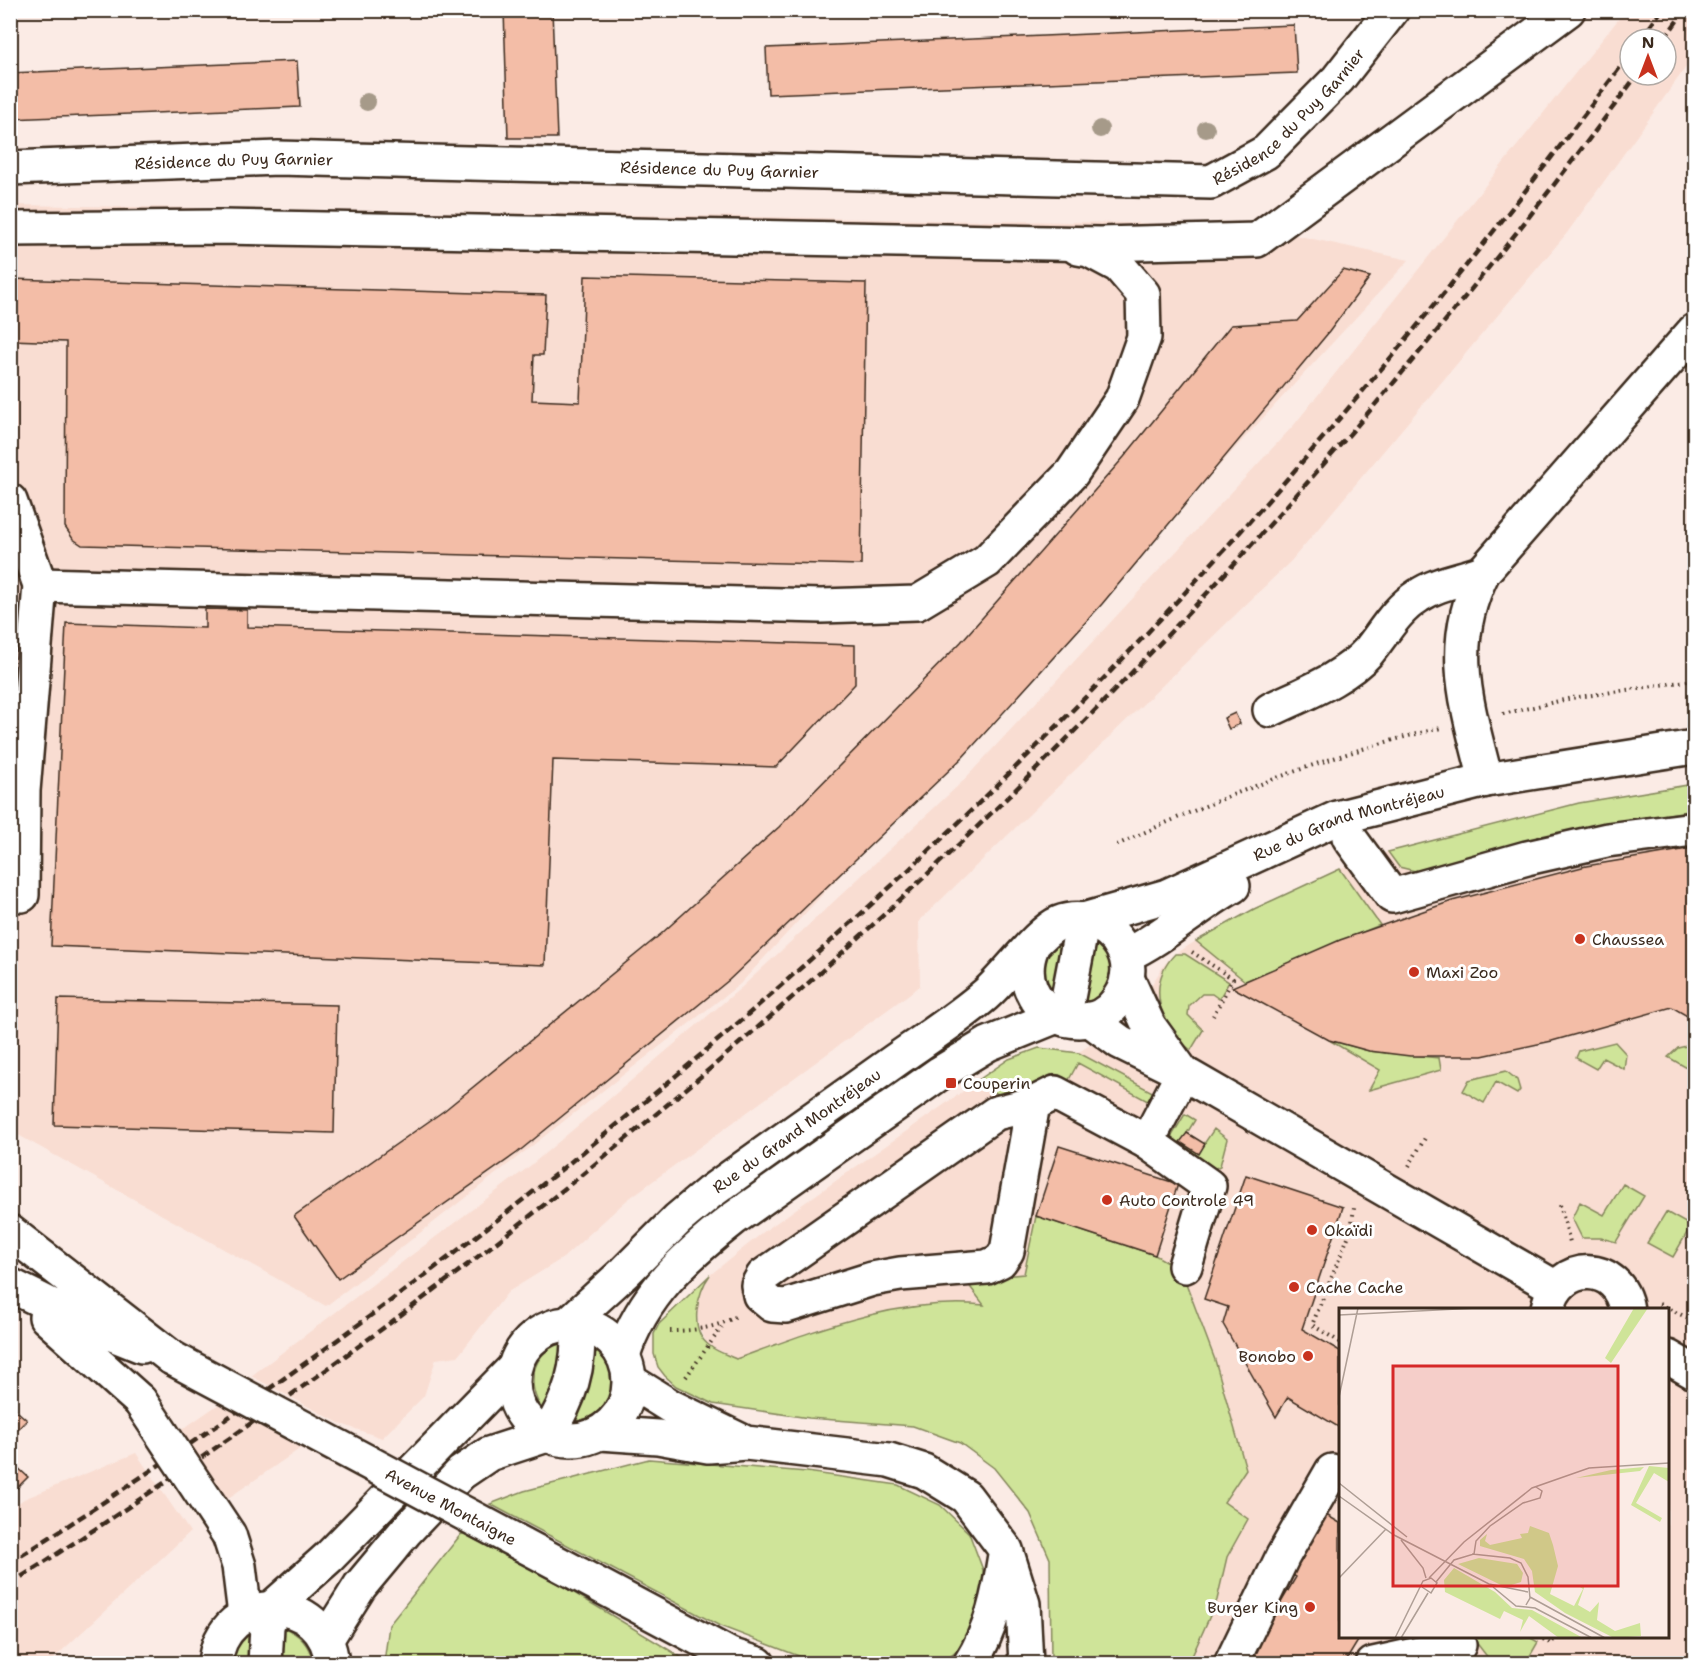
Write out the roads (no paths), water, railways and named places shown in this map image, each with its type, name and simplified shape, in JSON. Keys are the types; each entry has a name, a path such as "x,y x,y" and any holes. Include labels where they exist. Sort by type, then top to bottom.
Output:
{"street":[{"name":"Résidence du Puy Garnier","path":"10,168 278,158 1211,182 1266,152 1338,79 1370,25 1392,10"},
{"path":"10,229 232,227 1100,244 1257,240 1568,10"},
{"path":"40,585 821,606 916,603 987,561 1072,473 1122,399 1144,337 1143,294 1119,266 1089,250 977,242"},
{"path":"1486,780 1464,686 1461,659 1463,623 1469,599 1483,572 1695,331"},
{"path":"10,501 40,585 23,791 21,895"},
{"path":"1270,710 1334,679 1368,652 1393,616 1418,595 1442,584 1483,572"},
{"name":"Rue du Grand Montréjeau","path":"214,1664 226,1631 259,1611 329,1557 514,1368 522,1352 534,1338 549,1328 573,1324 678,1219 709,1193 985,995 1041,935 1054,926 1167,896 1337,818 1486,780 1695,747"},
{"name":"Rue du Grand Montréjeau","path":"600,1433 618,1417 629,1394 626,1368 632,1328 652,1296 701,1245 733,1219 940,1073 988,1044 1070,1018 1104,1013 1117,1001 1127,966 1151,943 1202,903 1267,868 1308,850 1415,816 1489,798 1624,757"},
{"path":"1349,837 1392,896 1527,858 1607,840 1695,829"},
{"path":"1070,1018 1083,920 1106,928 1118,940 1149,1026 1183,1073"},
{"path":"1032,947 1027,971 1030,987 1043,1008 1070,1018 1183,1073 1552,1299 1566,1278 1580,1273 1601,1274 1619,1287 1626,1308"},
{"path":"1148,1142 1183,1073"},
{"path":"1033,1104 1007,1251 1000,1261 987,1267 900,1274 872,1279 786,1306 765,1301 760,1295 758,1285 763,1276 996,1113 1033,1104 1055,1093 1148,1142 1209,1186 1185,1266"},
{"name":"Avenue Montaigne","path":"10,1232 172,1358"},
{"path":"10,1286 140,1401 229,1535 239,1566 267,1626 265,1664"},
{"name":"Avenue Montaigne","path":"10,1286 97,1328 172,1358 743,1661"},
{"path":"547,1436 565,1405 576,1374 573,1324 589,1326 609,1338 626,1368 670,1406 746,1443"},
{"path":"1669,1357 1695,1372"},
{"path":"514,1368 513,1388 518,1407 530,1424 547,1436"},
{"path":"329,1652 360,1586 412,1524 462,1473 489,1454 547,1436 573,1440 600,1433 658,1437 708,1446 746,1443 889,1460 924,1470 966,1497 1006,1550 1023,1604 1026,1664"},
{"path":"1231,1664 1283,1556 1332,1471"},
{"path":"970,1664 983,1644 997,1605 1006,1550"},
{"path":"259,1611 290,1610 304,1616 317,1626 329,1652"},
{"path":"1373,1664 1463,1648"}],"railway":[{"path":"1650,27 1662,10"},
{"path":"1673,27 1685,10"},
{"path":"10,1563 167,1460 320,1352 471,1240 618,1124 761,1003 900,878 1035,748 1166,613 1288,478 1406,340 1520,198 1618,70"},
{"path":"10,1584 244,1428 470,1263 686,1089 894,905 1093,712 1283,510 1465,297 1628,87"}],"place":[{"name":"Chaussea","path":"1580,939"},
{"name":"Maxi Zoo","path":"1414,972"},
{"name":"Couperin","path":"951,1083"},
{"name":"Auto Controle 49","path":"1107,1200"},
{"name":"Okaïdi","path":"1312,1230"},
{"name":"Cache Cache","path":"1294,1287"},
{"name":"Bonobo","path":"1308,1356"},
{"name":"Burger King","path":"1310,1607"}]}
